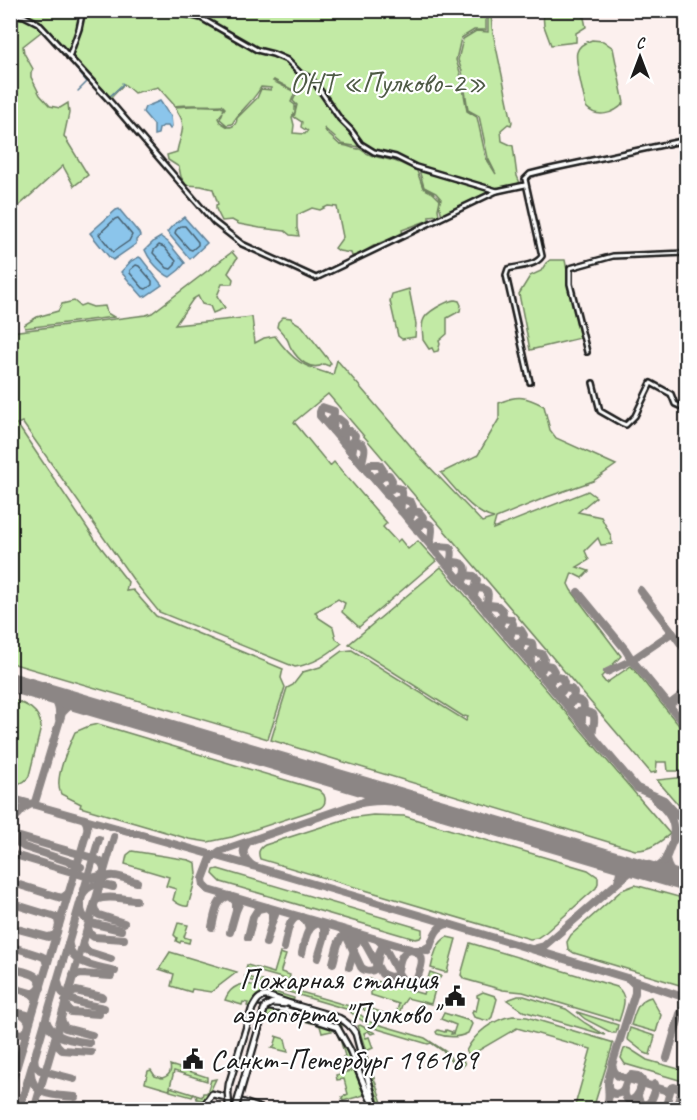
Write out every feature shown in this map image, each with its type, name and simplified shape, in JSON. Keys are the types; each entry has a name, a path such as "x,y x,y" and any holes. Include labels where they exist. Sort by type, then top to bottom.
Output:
{"street":[{"path":"69,57 83,10"},
{"path":"175,10 201,18 257,50 287,60 301,74 315,83 361,144 374,152 396,157 416,167 496,191"},
{"path":"10,14 24,16 38,23 108,99 214,222 242,244 315,279 496,191 525,185"},
{"path":"530,382 507,272 508,269 539,261 542,256 525,179 530,174 550,169 687,140"},
{"path":"586,352 570,284 570,268 614,256 687,253"},
{"path":"593,383 600,411 626,425 635,416 651,383 671,394 675,404 687,409"},
{"path":"233,1104 228,1089 252,1009 257,999 267,996 345,1021 355,1032 369,1091"},
{"path":"258,1002 337,1027 350,1050 376,1109"},
{"path":"233,1104 265,1007 272,1003 291,1004"},
{"path":"203,1110 212,1094 233,1104 265,1110"}],"green space":[{"path":"554,10 584,11 586,27 576,33 576,42 551,45 544,26 543,13"},
{"name":"ОНТ «Пулково-2»","path":"10,11 486,11 486,30 474,30 461,38 456,60 467,111 477,117 486,158 496,174 488,158 479,116 468,110 458,60 463,39 476,31 488,32 488,11 491,11 492,28 512,122 511,125 508,124 501,130 502,141 513,146 520,183 492,191 442,215 439,205 441,199 436,193 424,187 419,170 394,160 374,155 360,147 342,144 324,128 340,145 360,149 372,156 397,162 417,171 423,188 440,200 438,209 439,215 429,216 429,220 402,230 403,234 377,244 358,255 352,256 351,253 335,248 343,237 337,207 328,206 320,210 312,208 297,215 299,236 290,235 285,231 239,224 232,220 222,221 216,209 218,204 213,189 186,185 179,167 168,160 167,155 177,152 182,133 181,117 175,107 213,106 224,108 223,111 225,108 222,105 175,106 158,87 134,93 124,84 111,98 46,28 23,46 24,53 33,69 31,77 40,95 50,106 60,108 68,103 69,113 64,136 88,175 74,186 63,166 11,213","holes":["274,80 297,92 293,101 297,105 294,117 302,122 301,127 308,130 305,134 293,133 292,117 295,105 291,102 295,92","261,87 271,88 271,90 261,89 257,98 237,118 236,123 228,127 220,122 218,118 223,112 220,119 227,125 232,124"]},
{"path":"592,40 603,41 613,48 624,103 605,114 595,113 586,107 578,70 576,56 578,50 583,44"},
{"path":"232,252 237,258 228,273 233,279 232,284 222,284 217,296 225,308 213,313 210,306 202,304 198,296 193,299 175,325 252,317 255,343 275,336 300,362 333,375 337,360 421,458 482,522 494,518 479,512 441,473 478,455 499,419 499,403 512,398 522,398 544,406 550,430 556,438 616,465 593,481 496,518 493,529 588,491 596,497 578,512 601,517 611,536 612,544 601,545 598,538 585,551 589,560 577,567 589,571 582,578 572,573 568,584 621,656 601,677 606,683 631,666 686,734 686,771 668,771 667,762 657,762 656,772 651,773 328,394 294,422 330,466 334,462 387,523 383,527 397,542 400,539 408,549 418,541 436,561 359,627 342,612 345,603 338,599 315,612 319,618 333,627 336,639 342,643 320,658 295,667 159,612 137,585 22,422 17,424 96,541 128,582 126,591 133,590 156,616 283,669 281,678 285,687 268,739 11,663 11,332 152,313"},
{"path":"550,260 565,260 580,338 530,350 519,294 530,276 541,271"},
{"path":"409,289 416,324 415,337 402,339 398,336 390,301 392,294"},
{"path":"455,300 461,305 460,311 447,318 447,334 439,341 438,351 434,352 423,340 423,321 432,311"},
{"path":"74,301 80,306 85,304 93,307 105,306 107,313 114,317 25,328 24,325 37,317 58,311 62,304"},
{"path":"283,317 291,318 302,326 331,363 329,366 324,364 310,366 297,357 277,327"},
{"path":"441,567 670,834 650,847 635,850 271,740 287,688 293,685 303,672 320,667 342,651 352,650 466,721 468,717 464,717 349,644"},
{"path":"11,699 26,705 35,712 41,727 29,776 11,787"},
{"path":"98,724 319,790 324,795 325,802 320,808 232,837 208,842 189,839 80,807 81,804 61,794 60,771 75,732"},
{"path":"686,777 686,812 657,780"},
{"path":"373,815 404,816 588,870 598,877 598,883 596,888 546,932 537,938 530,939 260,859 259,851 265,845 349,818"},
{"path":"132,851 196,863 197,874 188,906 173,900 176,889 166,886 169,877 125,864 127,855"},
{"path":"218,869 422,929 422,935 415,939 221,882 213,874 214,870"},
{"path":"635,885 686,899 686,987 574,953 568,949 567,942 571,935 622,890"},
{"path":"178,923 188,925 184,937 190,939 189,943 176,941 177,938 174,935"},
{"path":"447,937 456,939 447,972 444,972 431,968 438,946"},
{"path":"470,943 617,987 624,999 619,1021 523,992 503,990 464,979 461,975"},
{"path":"170,952 237,972 211,992 192,989 191,992 171,986 174,974 159,969"},
{"path":"280,953 286,955 281,972 290,975 289,980 246,968 247,965 274,973"},
{"path":"430,972 441,976 438,979 431,1004 407,998 396,1022 372,1015 363,1009 366,1007 395,1017 399,1004 371,995 374,985 368,982 369,979 423,994"},
{"path":"245,976 349,1006 370,1022 425,1038 448,1053 452,1061 458,1065 463,1060 465,1064 462,1067 457,1065 447,1058 447,1054 431,1043 371,1027 346,1009 245,979"},
{"path":"248,984 294,999 285,1007 262,1001 251,1007 247,1006 248,1003 243,1002 242,1005 225,1000 234,988"},
{"path":"483,992 497,999 492,1017 488,1021 474,1017 472,1013 473,1010 476,1011 479,998 477,995"},
{"path":"518,996 566,1009 605,1035 523,1011 507,1000"},
{"path":"651,997 661,1015 656,1032 631,1025 640,1004"},
{"path":"292,1006 341,1021 342,1028 332,1021 288,1009"},
{"path":"267,1011 336,1029 354,1068 350,1069 343,1057 345,1056 336,1030 322,1033 320,1026 316,1024 274,1014 270,1017 266,1016"},
{"path":"577,1012 618,1025 616,1033 585,1019"},
{"path":"444,1013 470,1021 472,1024 468,1033 453,1037 437,1034 438,1030 445,1032 446,1030 453,1034 456,1025 441,1019"},
{"path":"513,1016 527,1017 613,1044 593,1109 574,1109 591,1049 517,1028 471,1056 466,1051 474,1038 485,1028 498,1020"},
{"path":"358,1026 375,1033 371,1034 368,1031 364,1033 366,1038 369,1037 373,1048 366,1051"},
{"path":"630,1028 655,1036 650,1055 627,1039"},
{"path":"275,1036 285,1039 288,1052 272,1048 277,1037"},
{"path":"627,1048 647,1060 686,1071 686,1082 625,1064 621,1058 624,1049"},
{"path":"364,1053 366,1053 384,1109 381,1109"},
{"path":"170,1065 207,1077 207,1081 174,1071 170,1087 194,1094 192,1097 170,1091 170,1088 169,1090 145,1083 148,1071 151,1070 155,1076 162,1078 171,1070"},
{"path":"354,1070 364,1095 343,1101 342,1097 348,1094 344,1079 337,1080 336,1075"},
{"path":"216,1079 207,1098 197,1099 196,1095 202,1097 203,1093 207,1093 211,1080"}],"water":[{"path":"160,101 171,116 172,126 170,129 168,126 163,126 159,129 158,134 154,135 154,125 143,112 145,107"},
{"path":"119,209 140,236 136,244 113,260 90,233"},
{"path":"184,217 207,243 190,259 167,232"},
{"path":"161,237 185,263 170,277 156,266 145,250"},
{"path":"139,257 162,285 143,297 121,272 131,261"}],"waterway":[{"path":"48,36 63,54"},
{"path":"66,57 87,82 78,91"},
{"path":"108,98 122,83"},
{"path":"137,130 147,141"}],"taxiway":[{"path":"322,407 334,411 333,431 320,416 322,407"},
{"path":"331,420 339,419 344,423 344,443"},
{"path":"333,431 637,788 664,800 678,816 686,819"},
{"path":"340,433 350,431 355,435 352,454"},
{"path":"349,444 356,442 364,446 362,464"},
{"path":"367,471 370,464 379,464 383,470 380,479"},
{"path":"377,482 378,476 389,475 392,480 391,489"},
{"path":"387,495 390,486 401,489 401,511"},
{"path":"398,500 411,502 413,507 411,516"},
{"path":"407,518 409,511 419,512 423,517 421,525"},
{"path":"417,530 416,525 419,522 431,526 431,546"},
{"path":"437,553 438,546 450,547 451,569"},
{"path":"451,569 454,562 464,565 466,569 464,579"},
{"path":"461,581 464,575 474,576 477,580 475,592"},
{"path":"473,595 475,588 481,588 487,592 486,611"},
{"path":"640,590 670,629"},
{"path":"578,592 686,726"},
{"path":"487,612 489,605 498,606 503,611 501,622"},
{"path":"497,624 499,618 511,619 513,624 511,634"},
{"path":"507,636 510,629 521,630 524,635 521,646"},
{"path":"607,672 632,660 670,634 670,629 686,651"},
{"path":"517,647 517,643 521,641 532,643 531,664"},
{"path":"529,654 532,652 542,654 544,658 542,669"},
{"path":"538,671 537,667 540,664 551,666 554,671 551,681"},
{"path":"548,683 550,676 562,678 564,683 562,691"},
{"path":"558,695 557,691 560,688 571,689 574,693 572,702"},
{"path":"669,705 686,692"},
{"path":"47,693 57,703 59,718"},
{"path":"569,708 568,703 571,699 584,704 582,723"},
{"path":"10,799 17,807 18,815 24,808 35,802 62,713 69,706 82,703"},
{"path":"578,712 593,714 593,736"},
{"path":"361,803 369,796 365,787"},
{"path":"10,798 429,918 686,998"},
{"path":"654,798 672,820 673,838"},
{"path":"426,805 380,801 353,805 220,851 211,858 203,879 204,885 209,890 414,950 423,950 430,946"},
{"path":"10,1089 86,835 87,825 84,819"},
{"path":"533,949 544,946 630,872 661,865 675,837 686,823"},
{"path":"13,832 17,842 24,847 81,867"},
{"path":"10,842 15,837 20,837 93,858 103,864 104,872 92,878 14,855 10,850"},
{"path":"34,1110 114,837"},
{"path":"19,1110 99,839"},
{"path":"248,842 244,855 253,866"},
{"path":"666,858 672,872 683,881"},
{"path":"617,861 621,867 618,881"},
{"path":"102,880 114,876 137,882"},
{"path":"10,882 62,898 69,893"},
{"path":"84,892 97,885 113,887"},
{"path":"212,927 217,907 225,897 230,896 236,902 236,909"},
{"path":"96,900 110,898 136,900"},
{"path":"10,903 56,917 59,925"},
{"path":"81,904 84,918 91,923 121,930"},
{"path":"230,932 239,904"},
{"path":"94,907 99,915 124,923"},
{"path":"248,937 253,917 258,909 267,907 272,912 272,919"},
{"path":"266,943 275,915"},
{"path":"284,948 293,920 302,917 307,922 309,930"},
{"path":"302,953 307,934 315,924 320,923 324,928 324,935"},
{"path":"428,951 434,935 439,928 447,924"},
{"path":"10,927 48,937 57,932"},
{"path":"88,928 94,937 124,939"},
{"path":"341,929 361,967 366,970 375,969 381,949 387,944"},
{"path":"318,958 326,932"},
{"path":"333,963 338,943 343,936 352,933 356,944"},
{"path":"358,934 382,974 390,977 396,976 398,972 400,960 403,954 411,950 417,952 422,958 422,963 416,981 403,980 399,975 396,970 386,950 378,940"},
{"path":"83,943 86,951 111,959"},
{"path":"69,945 71,952 80,961 115,971"},
{"path":"10,946 45,958 47,965"},
{"path":"349,967 354,951"},
{"path":"10,968 38,979 41,988 31,993"},
{"path":"73,976 81,974 111,976"},
{"path":"612,1065 635,993 635,985 629,979"},
{"path":"58,982 60,989 69,998 83,1004 104,1008"},
{"path":"10,987 31,993 35,997"},
{"path":"68,995 76,991 102,997"},
{"path":"65,1002 71,1012 99,1014"},
{"path":"667,1058 680,1014 686,1006"},
{"path":"10,1011 27,1015"},
{"path":"10,1032 22,1034 28,1030 29,1021 23,1015"},
{"path":"61,1019 65,1028 92,1035"},
{"path":"46,1020 58,1035 89,1043"},
{"path":"55,1040 62,1050 91,1052"},
{"path":"34,1057 35,1065 40,1070 74,1079"},
{"path":"606,1110 608,1080 612,1065 618,1076 668,1091"},
{"path":"31,1074 33,1082 41,1091 53,1095 75,1097"},
{"path":"609,1091 615,1094 622,1091 631,1075 638,1076 642,1080 639,1092 632,1100 627,1099 625,1089"},
{"path":"638,1095 643,1105 649,1103 654,1094 655,1084"},
{"path":"669,1110 667,1102 671,1088 674,1087 680,1089 681,1093 675,1110"},
{"path":"683,1110 686,1095"},
{"path":"642,1104 659,1110"}],"runway":[{"path":"10,682 686,882"}],"place":[{"name":"Пожарная станция аэропорта \"Пулково\"","path":"455,996"},
{"name":"Санкт-Петербург 196189","path":"193,1059"}]}
